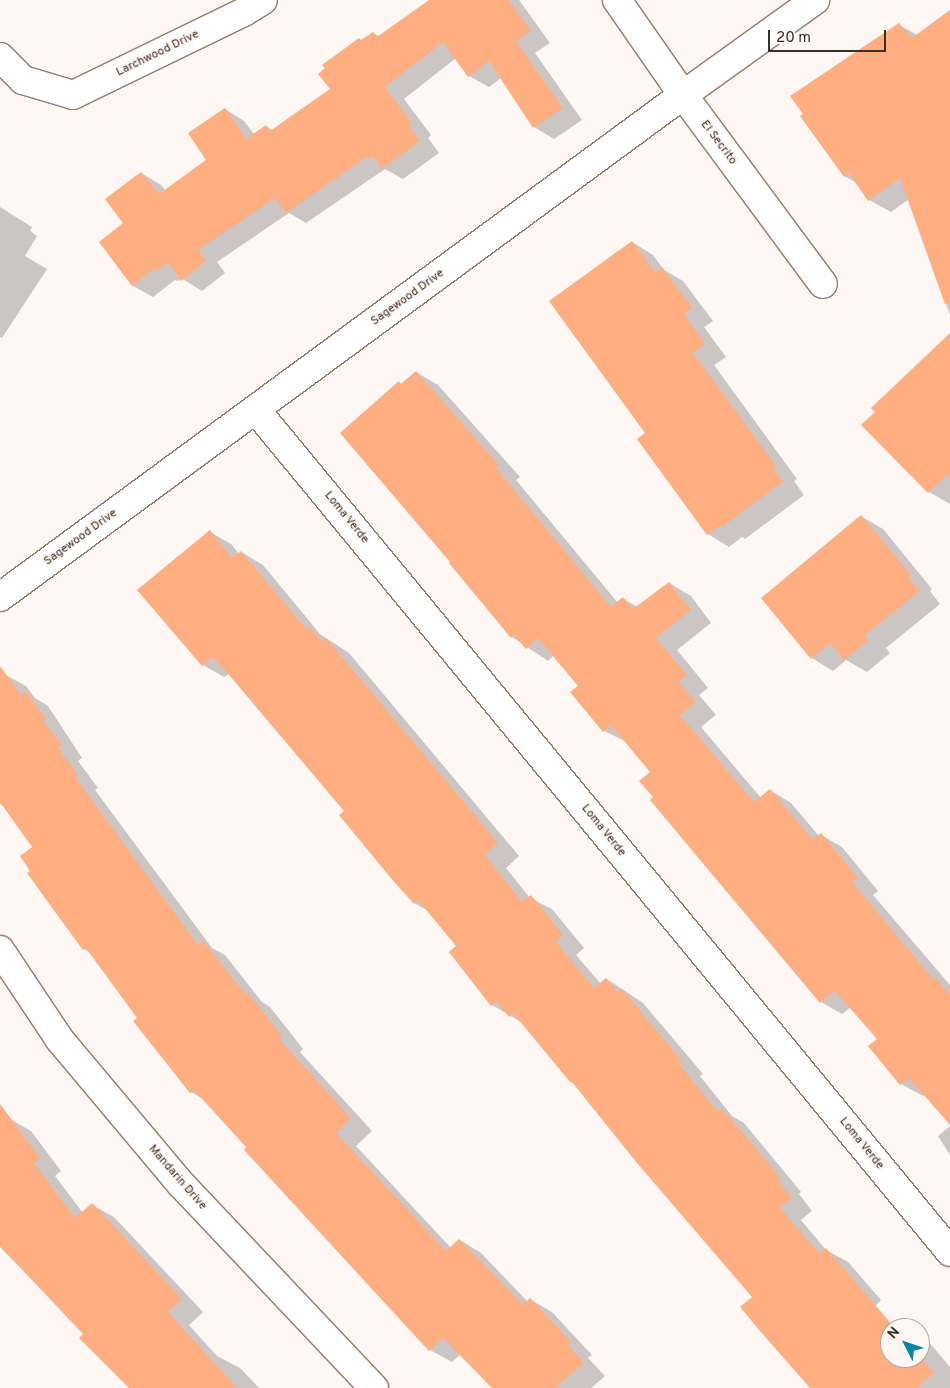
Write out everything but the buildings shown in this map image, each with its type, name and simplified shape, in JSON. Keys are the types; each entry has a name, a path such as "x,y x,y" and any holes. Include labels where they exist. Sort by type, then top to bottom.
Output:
{"street":[{"name":"Larchwood Drive","path":"0,57 23,80 73,95 235,16 263,0"},
{"name":"El Secrito","path":"617,0 682,95 823,284"},
{"name":"Sagewood Drive","path":"0,597 682,95 815,0"},
{"name":"Loma Verde","path":"256,410 950,1252"},
{"name":"Mandarin Drive","path":"0,950 60,1040 181,1184 374,1388"}]}
